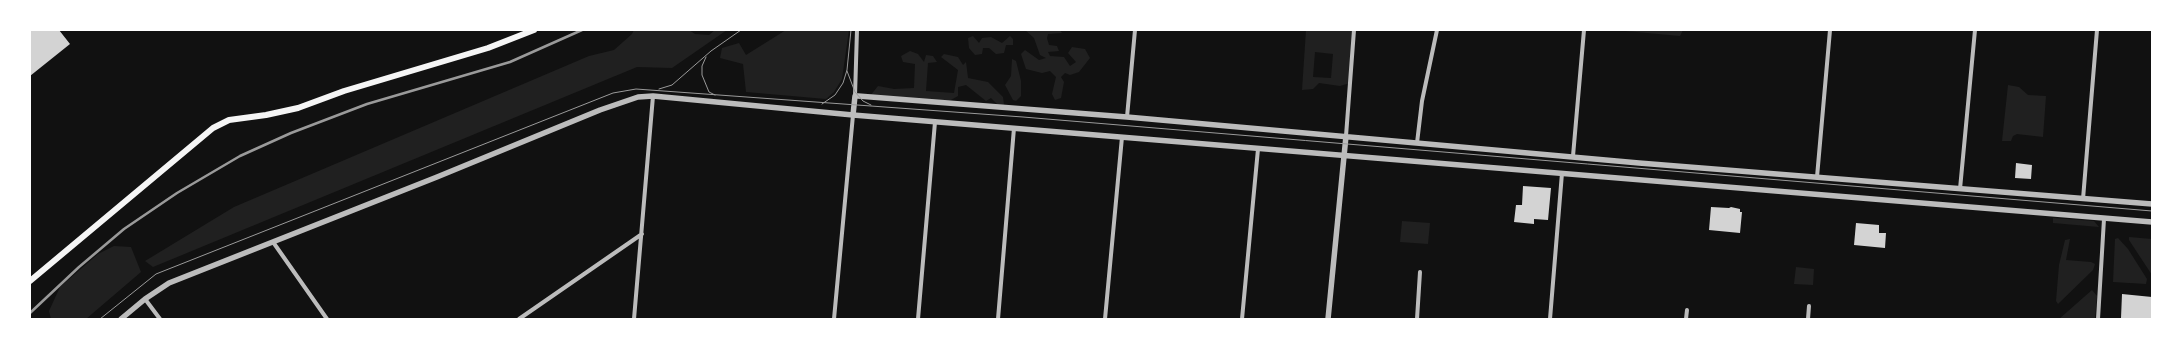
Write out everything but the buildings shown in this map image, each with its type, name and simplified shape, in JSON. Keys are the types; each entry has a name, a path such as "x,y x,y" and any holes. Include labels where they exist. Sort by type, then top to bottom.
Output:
{"main road":[{"path":"30,281 213,128 228,120 272,114 298,108 344,91 488,48 534,30"}],"street":[{"path":"834,319 855,96 857,30"},
{"path":"1127,116 1135,30"},
{"path":"1328,319 1346,136 1354,30"},
{"path":"1417,143 1422,101 1438,30"},
{"path":"1573,156 1584,30"},
{"path":"1817,177 1830,30"},
{"path":"1960,189 1974,30"},
{"path":"2083,199 2097,30"},
{"path":"634,319 653,96"},
{"path":"121,319 144,298 169,283 630,98 653,96 935,122 2152,222"},
{"path":"855,96 1127,116 1417,143 2152,204"},
{"path":"918,319 935,122"},
{"path":"998,319 1014,128"},
{"path":"1105,319 1122,137"},
{"path":"1242,319 1258,149"},
{"path":"1550,319 1562,173"},
{"path":"2098,319 2104,219"},
{"path":"519,319 642,234"},
{"path":"273,242 327,319"},
{"path":"1417,319 1420,272"},
{"path":"144,298 160,319"},
{"path":"1808,319 1809,306"},
{"path":"1686,319 1687,310"}],"shaded area":[{"path":"634,30 689,30 695,34 709,35 715,30 727,30 672,68 637,67 153,267 145,261 234,207 589,56 614,50 632,34"},
{"path":"786,30 849,30 842,79 834,92 826,99 746,92 743,64 720,58 722,48 739,43 746,55"},
{"path":"1025,30 1060,30 1062,33 1048,34 1047,38 1049,45 1057,46 1059,51 1048,52 1050,56 1064,57 1070,66 1076,62 1068,53 1072,47 1085,49 1090,58 1079,72 1070,75 1065,73 1061,77 1064,82 1061,98 1055,100 1052,94 1056,77 1050,71 1042,73 1026,69 1021,54 1025,50 1039,60 1046,58 1040,55 1034,38"},
{"path":"1306,30 1353,30 1350,83 1340,86 1319,83 1313,89 1302,90","holes":["1315,52 1333,54 1331,78 1313,77"]},
{"path":"1614,30 1683,30 1680,36"},
{"path":"973,36 979,43 982,38 991,37 1002,43 1010,36 1013,39 1013,45 1006,45 1004,53 996,54 989,48 983,48 982,54 975,55 969,48 968,38"},
{"path":"910,51 918,54 924,62 926,55 933,56 937,62 928,63 926,91 954,93 958,70 941,57 944,54 958,57 963,65 966,62 968,78 988,82 1003,97 1004,105 999,106 991,98 986,101 966,85 958,87 958,96 949,101 870,96 878,86 894,89 914,88 915,64 903,62 901,56"},
{"path":"1012,59 1016,61 1021,81 1021,96 1016,101 1013,100 1005,85 1011,76"},
{"path":"2008,85 2019,87 2028,95 2046,96 2043,137 2017,134 2013,136 2011,141 2002,141"},
{"path":"2053,218 2094,221 2099,227 2053,223"},
{"path":"1402,221 1430,223 1428,244 1400,242"},
{"path":"2129,237 2152,239 2152,275 2129,240"},
{"path":"2118,238 2128,249 2147,279 2146,284 2113,282 2115,239"},
{"path":"2070,239 2066,260 2091,262 2095,264 2093,270 2058,304 2056,301 2059,265 2065,240"},
{"path":"114,246 131,247 141,272 86,319 51,319 49,311 60,287 98,254"},
{"path":"1796,267 1814,269 1813,285 1794,284"},
{"path":"2092,290 2097,296 2095,319 2059,319"}],"tram line":[{"path":"659,89 672,85 711,51 741,30"},
{"path":"822,104 835,95 843,83 847,70 851,30"},
{"path":"706,57 702,66 702,75 709,92 715,95"},
{"path":"847,71 855,92 863,101 871,105"},
{"path":"100,319 156,274 613,93 636,89 1023,117 2152,211"}],"railway":[{"path":"30,313 79,267 124,229 177,193 240,156 291,133 367,104 510,62 582,30"}]}
